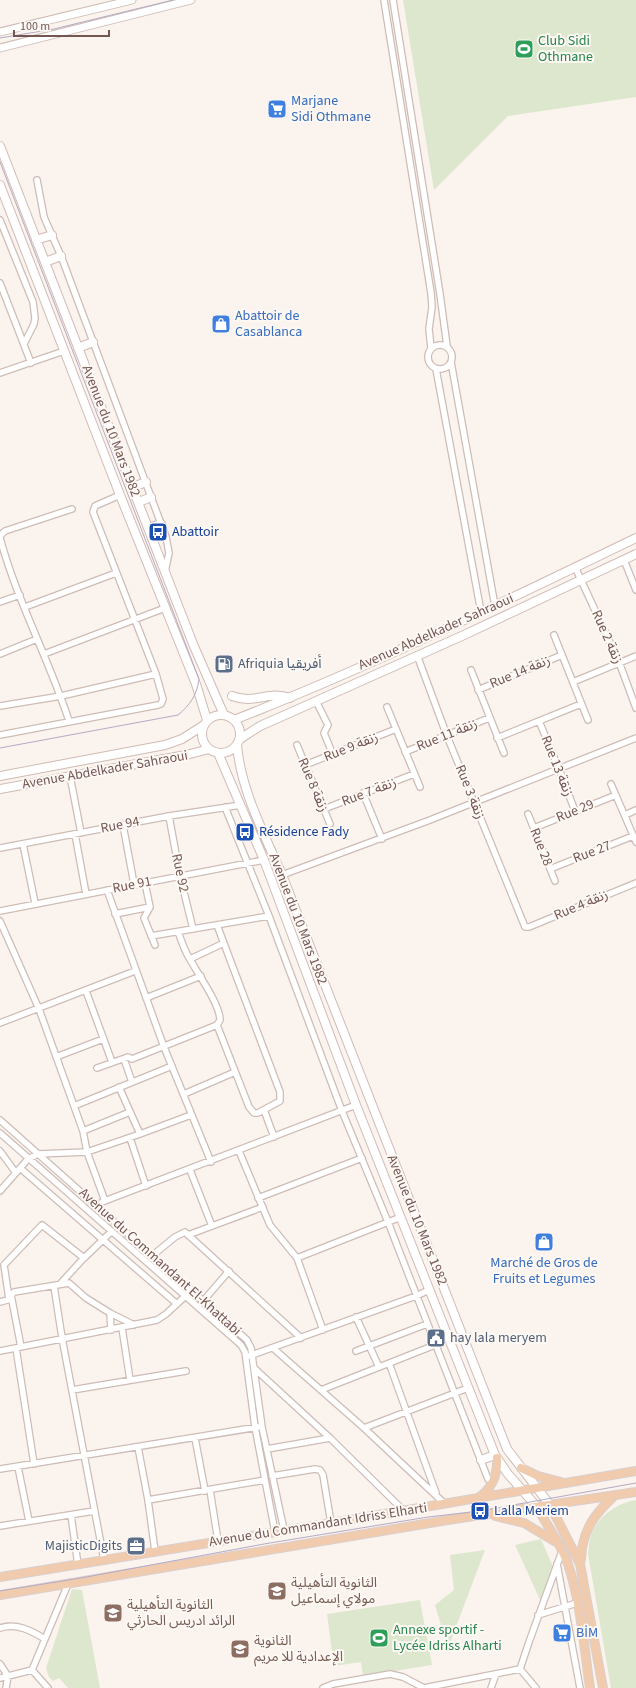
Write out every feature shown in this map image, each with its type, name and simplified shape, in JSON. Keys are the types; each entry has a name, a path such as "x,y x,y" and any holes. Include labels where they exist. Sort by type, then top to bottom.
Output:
{"main road":[{"name":"Avenue du 10 Mars 1982","path":"0,146 139,502 192,644 224,715"},
{"name":"Avenue du 10 Mars 1982","path":"0,185 2,197 64,351 164,608 196,684 206,723"},
{"path":"36,240 52,235"},
{"path":"45,262 61,256"},
{"path":"78,348 93,342"},
{"path":"132,487 146,482"},
{"path":"139,502 151,497"},
{"path":"148,528 161,524"},
{"name":"Avenue Abdelkader Sahraoui","path":"234,720 290,698 495,606 636,538"},
{"name":"Avenue Abdelkader Sahraoui","path":"239,742 260,726 636,554"},
{"path":"232,696 248,700 274,694 290,698"},
{"path":"218,715 224,715 234,720 240,728 239,742 229,752 218,753 209,750 202,738 206,723 218,715"},
{"name":"Avenue Abdelkader Sahraoui","path":"0,776 165,745 182,739 206,723"},
{"name":"Avenue du 10 Mars 1982","path":"239,742 240,771 246,789 282,875 507,1449 550,1505 580,1564 603,1688"},
{"name":"Avenue Abdelkader Sahraoui","path":"0,789 209,750"},
{"name":"Avenue du 10 Mars 1982","path":"218,753 264,860 356,1105 496,1456 537,1507 562,1551 571,1576 577,1603 590,1688"},
{"path":"477,1498 486,1491 493,1481 497,1470 496,1456 481,1460"},
{"path":"521,1468 547,1479 566,1483"},
{"name":"Avenue du Commandant Idriss Elharti","path":"0,1577 524,1491 636,1471"},
{"name":"Avenue du Commandant Idriss Elharti","path":"0,1595 416,1525 636,1492"},
{"path":"580,1564 582,1545 589,1526 600,1509 613,1496"},
{"path":"489,1514 524,1523 558,1543"}],"street":[{"path":"0,32 132,0"},
{"path":"0,48 191,0"},
{"path":"384,0 431,293 432,307 429,323 431,348"},
{"path":"393,0 447,346 452,353 451,362 495,606"},
{"path":"37,180 44,217 61,256 161,524 168,547 168,558 165,572"},
{"path":"0,220 33,302 35,318 34,324 24,344"},
{"path":"0,283 31,363"},
{"path":"447,346 438,344 431,348 428,351 428,360 432,367 436,369 445,368 451,362"},
{"path":"0,373 64,351"},
{"path":"436,369 481,612"},
{"path":"0,735 161,704 163,699 156,674 92,512 95,506 120,495"},
{"path":"69,721 61,696 20,595 0,537 5,531 72,509"},
{"path":"624,560 636,590"},
{"name":"Rue 2 زنقة","path":"575,567 619,662 636,708"},
{"path":"25,607 116,573"},
{"path":"0,602 20,595"},
{"path":"44,654 164,608"},
{"path":"554,635 588,720"},
{"path":"0,654 37,639"},
{"name":"Rue 14 زنقة","path":"478,690 562,654"},
{"name":"Rue 3 زنقة","path":"417,655 447,736 526,928"},
{"path":"573,682 636,656"},
{"path":"471,670 504,753"},
{"path":"0,706 61,696 156,674"},
{"path":"316,701 328,724 324,733 333,755"},
{"name":"Rue 13 زنقة","path":"497,738 581,704"},
{"path":"387,707 420,787"},
{"name":"Rue 11 زنقة","path":"405,752 489,718"},
{"name":"Rue 13 زنقة","path":"539,721 559,768 575,812"},
{"name":"Rue 9 زنقة","path":"305,765 396,729"},
{"path":"282,875 382,839 636,738"},
{"name":"Rue 8 زنقة","path":"297,745 330,824"},
{"name":"Rue 7 زنقة","path":"324,809 414,774"},
{"path":"70,776 86,894"},
{"path":"612,784 636,842"},
{"path":"363,793 382,839"},
{"name":"Rue 29","path":"534,828 616,795"},
{"name":"Rue 94","path":"0,848 169,816 241,805"},
{"path":"225,807 269,916 342,1111 388,1222 488,1479"},
{"path":"625,815 636,810"},
{"name":"Rue 28","path":"528,814 555,881"},
{"name":"Rue 92","path":"169,816 180,876 193,929"},
{"path":"123,825 134,884"},
{"name":"Rue 27","path":"550,869 634,836"},
{"path":"23,844 35,903"},
{"name":"Rue 91","path":"0,911 35,903 264,860"},
{"path":"145,883 150,907 144,918 155,945"},
{"name":"Rue 4 زنقة","path":"526,928 636,883"},
{"path":"107,890 135,971 164,1047 211,1162"},
{"path":"115,914 150,907"},
{"path":"151,936 269,916"},
{"path":"0,921 39,1009 83,1131 87,1152 106,1201"},
{"path":"217,926 280,1092 280,1101 264,1110 254,1113 248,1107 217,1024"},
{"path":"96,1068 128,1058 132,1059 164,1047 217,1024 220,1020 220,1016 201,976 190,959 178,932"},
{"path":"190,959 224,943"},
{"path":"0,1023 135,971"},
{"path":"146,998 201,976"},
{"path":"86,991 112,1062"},
{"path":"56,1057 103,1039"},
{"path":"124,1059 132,1082"},
{"path":"74,1106 172,1066"},
{"path":"184,1094 235,1072"},
{"path":"119,1087 140,1134"},
{"path":"97,1205 356,1105"},
{"path":"264,1110 274,1137"},
{"path":"83,1131 130,1112"},
{"path":"0,1191 28,1159 38,1154 87,1152 130,1138 191,1115"},
{"name":"Avenue du Commandant El-Khattabi","path":"0,1120 204,1300 247,1340 251,1348 262,1427 272,1476 279,1531"},
{"name":"Avenue du Commandant El-Khattabi","path":"0,1133 111,1232 235,1338 241,1345 245,1357 255,1427 265,1480 279,1531"},
{"path":"130,1138 146,1186"},
{"path":"0,1151 18,1170 103,1240 177,1304"},
{"path":"239,1151 270,1225 277,1236 288,1246 297,1258 323,1330"},
{"path":"258,1198 362,1158"},
{"path":"190,1170 212,1226"},
{"path":"188,1236 262,1207"},
{"path":"297,1258 400,1217"},
{"path":"34,1464 19,1347 4,1265 42,1225 84,1258"},
{"path":"57,1285 111,1232"},
{"path":"153,1255 180,1233 184,1232 229,1271 301,1338"},
{"path":"204,1300 229,1271"},
{"path":"11,1300 11,1295 14,1292 69,1283 86,1298 110,1313 134,1325"},
{"path":"57,1285 62,1338 104,1560"},
{"path":"0,1351 157,1320 192,1290"},
{"path":"245,1357 323,1330 429,1290"},
{"path":"0,1302 11,1300"},
{"path":"110,1313 111,1330"},
{"path":"356,1317 379,1367"},
{"path":"356,1351 427,1324"},
{"path":"122,1328 130,1380"},
{"path":"321,1390 435,1345"},
{"path":"273,1348 364,1428 445,1504"},
{"path":"389,1363 437,1495"},
{"path":"254,1368 330,1438 404,1511"},
{"path":"72,1390 186,1371"},
{"path":"364,1428 468,1388"},
{"path":"0,1469 262,1427"},
{"path":"195,1438 208,1490 218,1542"},
{"path":"267,1449 330,1438"},
{"path":"138,1447 148,1500 155,1551"},
{"path":"18,1467 29,1521"},
{"path":"272,1476 315,1469 320,1470 323,1475 331,1523"},
{"path":"148,1500 265,1480"},
{"path":"0,1526 94,1511"},
{"path":"71,1515 78,1565"},
{"path":"520,1669 562,1551"},
{"path":"557,1564 580,1688"},
{"path":"32,1670 68,1584"},
{"path":"538,1615 577,1603"},
{"path":"0,1628 17,1626 31,1631 45,1639"},
{"path":"0,1664 8,1676 6,1688"},
{"path":"323,1688 333,1684 390,1674 403,1677 424,1688 440,1687 520,1669"},
{"path":"520,1669 536,1688"},
{"path":"0,1678 32,1670"},
{"path":"32,1670 48,1688"},
{"path":"491,1688 496,1674"}],"green space":[{"name":"Club Sidi Othmane","path":"403,0 636,0 636,97 508,116 434,190"},
{"path":"636,1500 636,1688 611,1688 588,1554 589,1542 594,1528 603,1516 615,1507"},
{"path":"541,1539 553,1567 541,1602 515,1545"},
{"path":"485,1550 448,1648 435,1605 454,1590 450,1555"},
{"path":"72,1589 82,1590 100,1688 68,1688 59,1678 53,1681 49,1677 46,1668"},
{"name":"Annexe sportif - Lycée Idriss Alharti","path":"420,1600 432,1665 363,1676 361,1662 334,1666 327,1614"}],"tram line":[{"path":"0,38 54,29 173,0"},
{"path":"0,162 199,679 197,690 192,699 178,715 0,748"},
{"path":"0,1591 81,1578 264,1544 428,1517 480,1511 636,1483"}],"place":[{"name":"Club Sidi Othmane","path":"524,49"},
{"name":"Marjane Sidi Othmane","path":"277,109"},
{"name":"Abattoir de Casablanca","path":"221,324"},
{"name":"Abattoir","path":"158,532"},
{"name":"Afriquia أفريقيا","path":"224,664"},
{"name":"Résidence Fady","path":"245,832"},
{"name":"Marché de Gros de Fruits et Legumes","path":"544,1242"},
{"name":"hay lala meryem","path":"436,1338"},
{"name":"Lalla Meriem","path":"480,1511"},
{"name":"MajisticDigits","path":"136,1546"},
{"name":"الثانوية التأهيلية مولاي إسماعيل","path":"277,1591"},
{"name":"الثانوية التأهيلية الرائد ادريس الحارثي","path":"113,1613"},
{"name":"BİM","path":"562,1633"},
{"name":"Annexe sportif - Lycée Idriss Alharti","path":"379,1638"},
{"name":"الثانوية الإعدادية للا مريم","path":"240,1649"}]}
